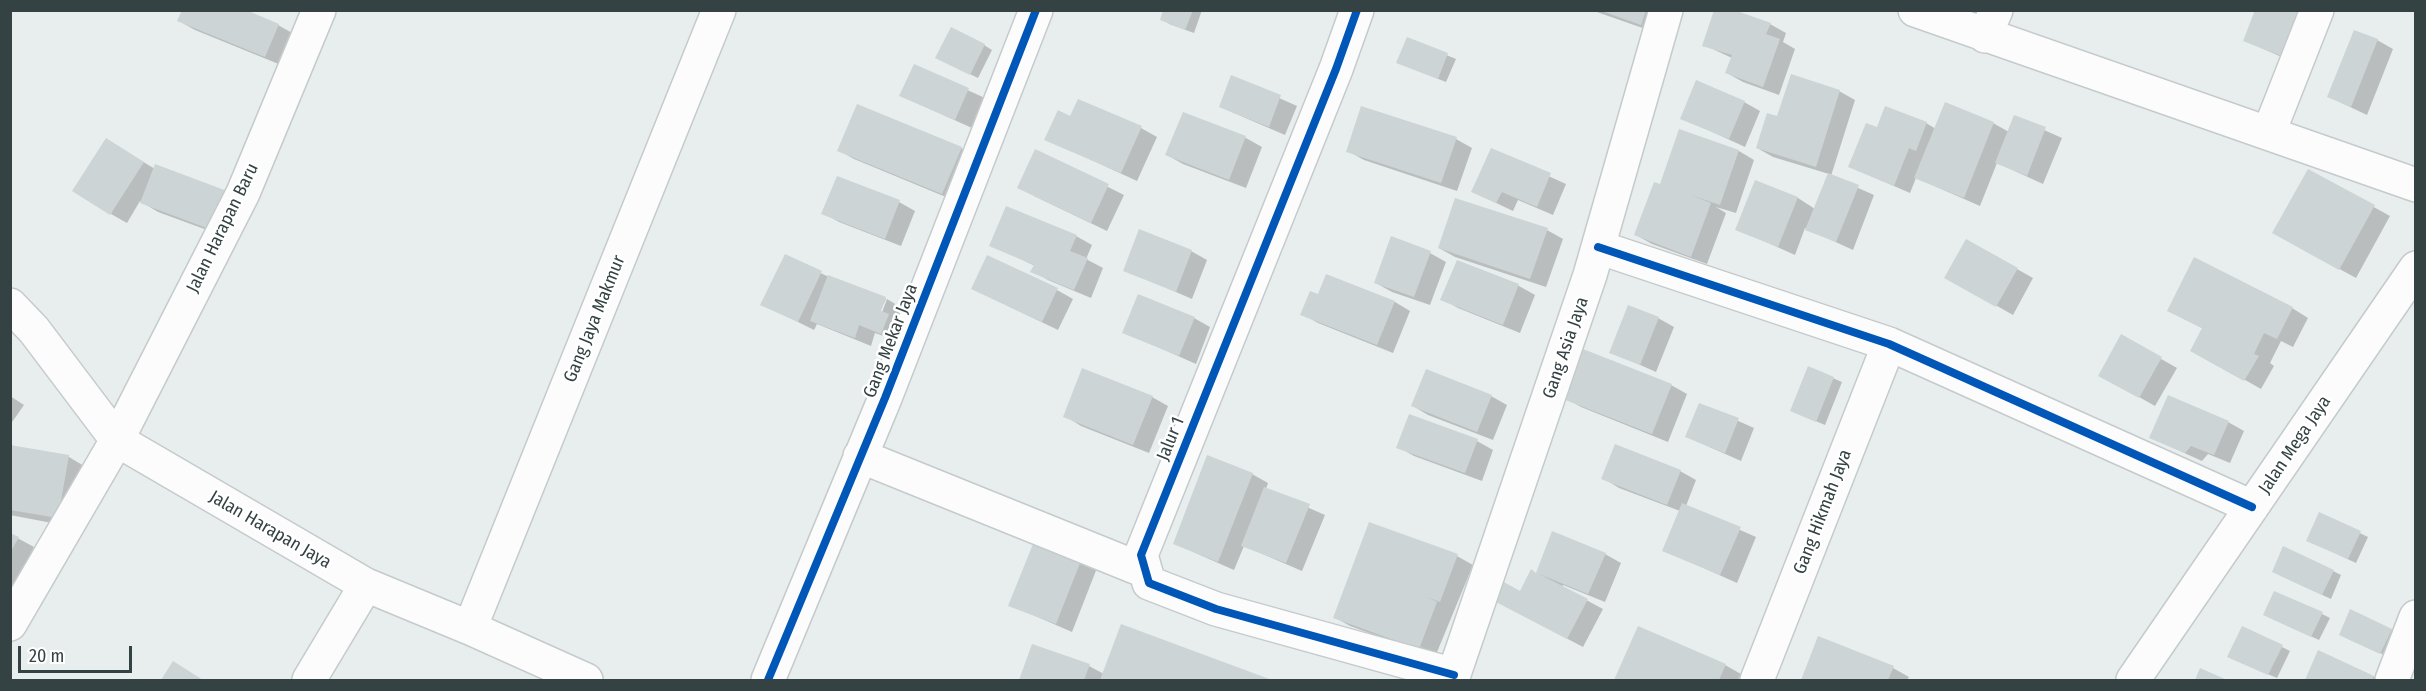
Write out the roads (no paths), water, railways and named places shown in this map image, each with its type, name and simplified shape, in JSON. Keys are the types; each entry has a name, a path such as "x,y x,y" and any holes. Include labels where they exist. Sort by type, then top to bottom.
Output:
{"street":[{"name":"Jalan Harapan Baru","path":"10,624 117,440 243,193 319,10"},
{"name":"Gang Jaya Makmur","path":"470,628 719,10"},
{"name":"Gang Mekar Jaya","path":"768,681 860,456 1036,10"},
{"name":"Jalur 1","path":"1145,571 1141,555 1146,538 1328,90 1357,10"},
{"name":"Gang Asia Jaya","path":"1453,678 1598,248 1666,10"},
{"path":"1915,10 1990,23 2269,132 2415,185"},
{"path":"2269,132 2317,10"},
{"path":"1598,248 1889,344 2252,507"},
{"name":"Jalan Mega Jaya","path":"2133,681 2415,268"},
{"name":"Jalan Harapan Jaya","path":"10,305 34,330 117,440 366,585 470,628 586,681"},
{"name":"Gang Hikmah Jaya","path":"1757,681 1889,344"},
{"path":"860,456 1145,571 1149,583 1216,609 1453,678"},
{"path":"309,681 366,585"},
{"path":"2392,681 2415,617"}]}
